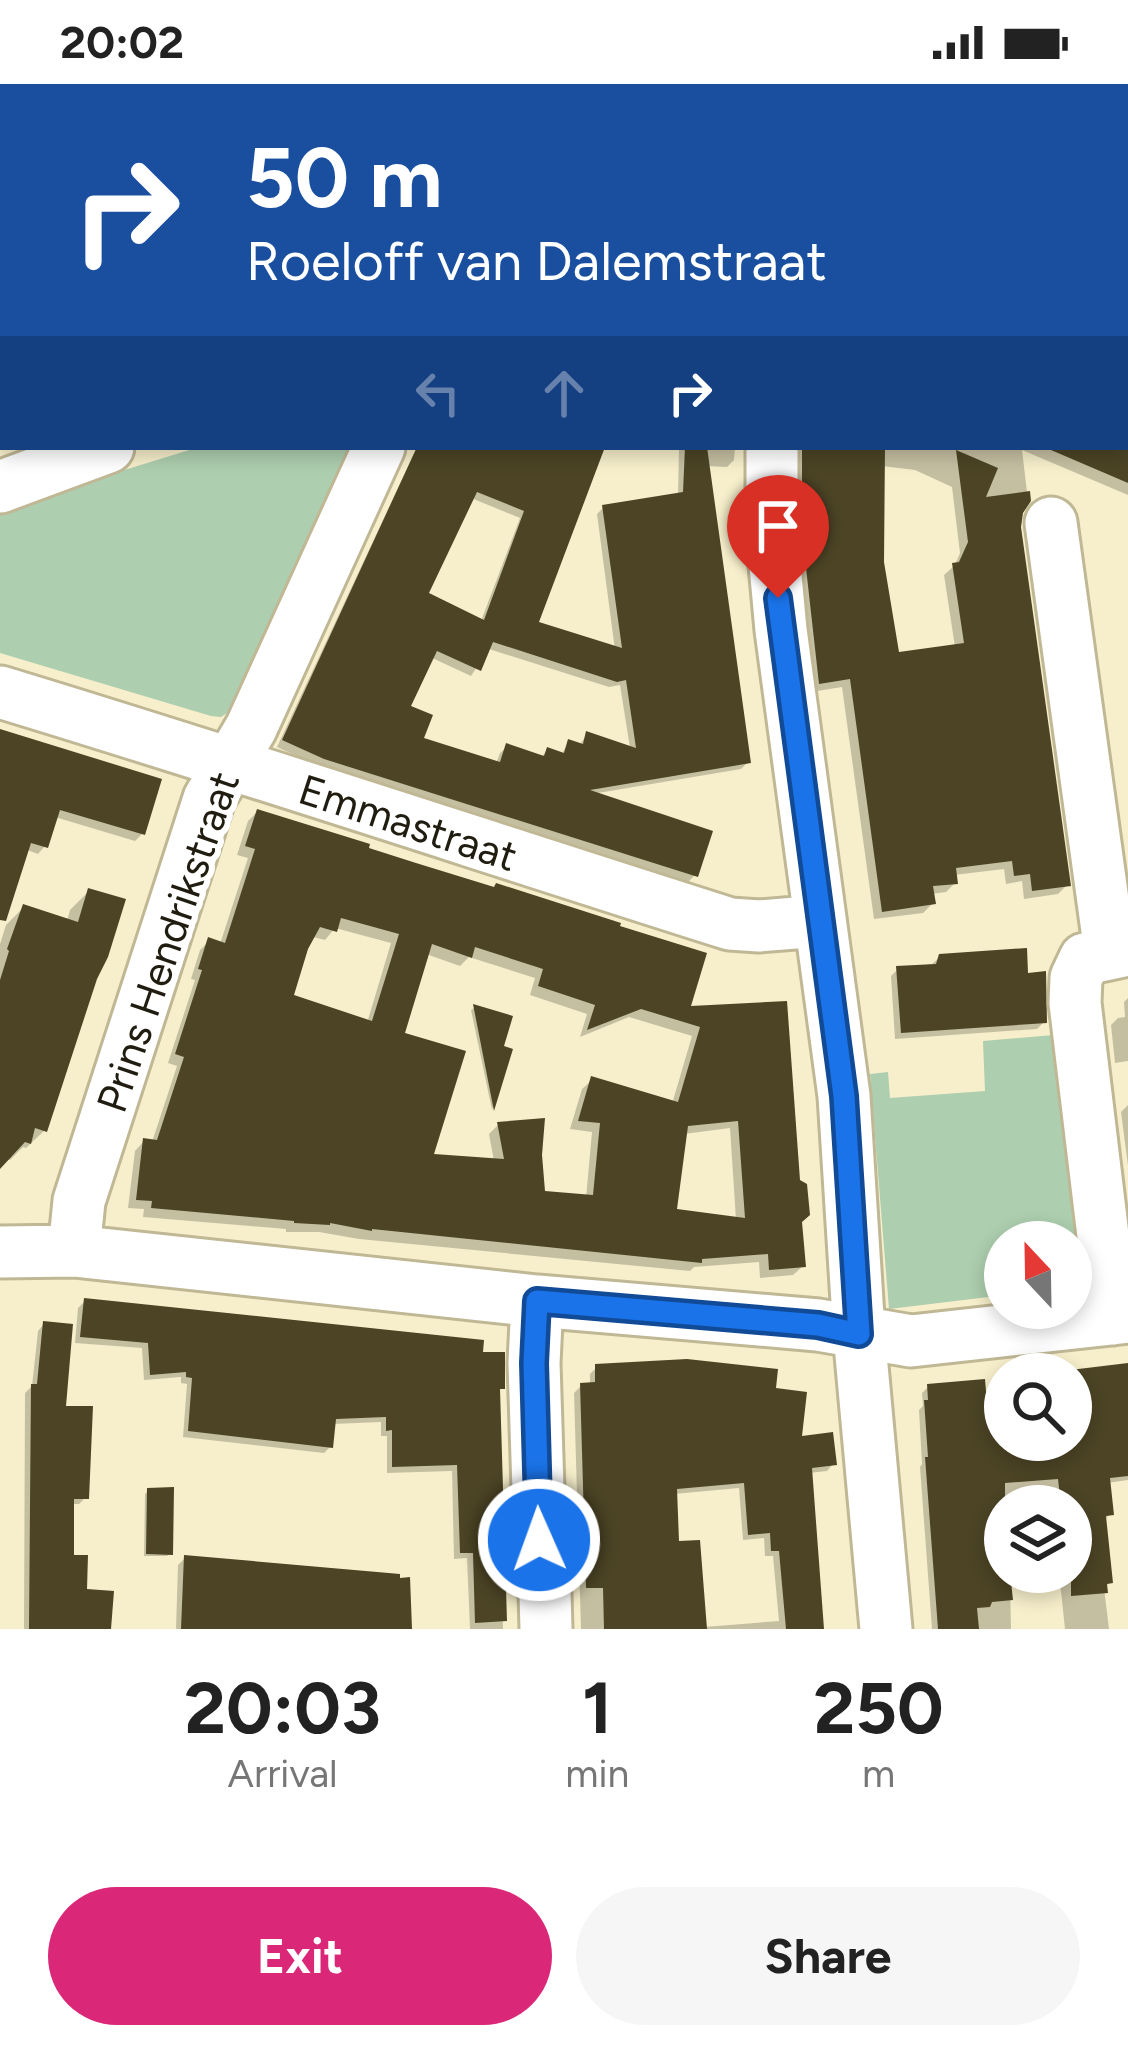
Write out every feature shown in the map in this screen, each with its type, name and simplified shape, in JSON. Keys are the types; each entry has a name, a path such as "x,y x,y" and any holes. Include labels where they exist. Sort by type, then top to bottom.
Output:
{"street":[{"path":"0,487 100,450"},
{"name":"Prins Hendrikstraat","path":"74,1250 80,1201 209,800 251,728 378,450"},
{"path":"772,450 772,533 782,630 844,1096 859,1334 886,1629"},
{"path":"0,1252 74,1250 537,1301 818,1325 911,1341 1120,1317 1075,1003 1076,978 1085,959 1119,951 1051,523"},
{"name":"Emmastraat","path":"0,692 730,924 820,921"},
{"path":"537,1301 536,1451 546,1629"}],"green space":[{"path":"189,450 350,450 227,713 221,717 0,653 0,503"},
{"path":"1065,1034 1086,1221 984,1221 984,1298 889,1309 870,1074 888,1072 890,1098 985,1091 983,1041"}],"building":[{"path":"416,450 604,450 539,622 622,648 602,505 683,492 685,450 707,450 751,763 590,790 713,831 698,877 324,759 282,740","holes":["477,492 524,511 484,620 429,593","493,642 617,682 626,680 636,748 586,731 583,744 568,739 564,753 547,747 544,756 506,743 500,762 424,738 433,715 411,706 437,651 481,671"]},
{"path":"802,450 885,450 884,562 899,652 964,643 952,563 959,562 968,542 956,450 998,468 986,497 1030,491 1021,527 1071,886 1032,891 1030,874 1014,876 1012,861 956,868 958,884 933,886 936,904 882,912 850,679 819,684 802,532"},
{"path":"1051,450 1128,450 1128,483"},
{"path":"0,729 162,779 145,835 60,810 48,848 31,843 6,921 0,920"},
{"path":"257,809 707,953 691,1006 787,1001 800,1180 807,1184 810,1215 802,1222 806,1267 769,1270 768,1254 702,1259 702,1263 151,1208 152,1201 136,1200 143,1138 157,1140 184,1057 175,1054 208,937 225,943 255,849 245,846","holes":["341,918 399,934 372,1021 294,995 320,927 337,932","432,944 472,958 475,947 543,969 538,986 595,1005 587,1030 641,1009 700,1027 678,1102 591,1076 578,1121 600,1123 593,1195 545,1191 545,1118 497,1122 504,1159 434,1154 466,1051 405,1033","738,1121 745,1218 677,1209 688,1126"]},
{"path":"88,888 126,899 108,957 47,1132 35,1128 31,1144 25,1142 0,1169 0,980 7,949 23,904 78,922"},
{"path":"1027,948 1028,973 1046,971 1047,1023 901,1033 896,966 936,964 939,954"},
{"path":"473,1004 513,1016 504,1046 513,1049 494,1111"},
{"path":"84,1298 484,1340 483,1352 505,1352 505,1389 500,1389 507,1621 475,1623 473,1553 460,1553 457,1465 392,1467 392,1430 386,1431 386,1417 336,1419 333,1448 188,1431 192,1378 186,1372 150,1375 148,1343 80,1337"},
{"path":"43,1321 73,1324 66,1406 93,1406 89,1499 74,1499 74,1555 88,1555 87,1589 114,1591 111,1629 29,1629 31,1384 37,1384"},
{"path":"687,1359 778,1369 776,1388 807,1392 802,1436 833,1432 837,1465 812,1468 824,1629 786,1629 779,1551 771,1551 770,1533 748,1535 744,1483 677,1489 679,1541 700,1540 707,1629 604,1629 603,1588 586,1588 580,1383 595,1382 595,1364"},
{"path":"1128,1363 1128,1476 1110,1478 1114,1515 1106,1516 1113,1583 1107,1584 1108,1593 1071,1596 1092,1593 1092,1485 1059,1485 1058,1479 984,1485 984,1593 1012,1593 1013,1600 977,1608 979,1629 938,1629 925,1457 927,1384 984,1379 984,1461 1092,1461 1092,1367"},
{"path":"174,1487 173,1555 146,1554 147,1488"},
{"path":"184,1555 410,1577 412,1629 181,1629"}],"route":[{"path":"539,1540 537,1301 818,1325 859,1334 835,1014 778,598"}]}
